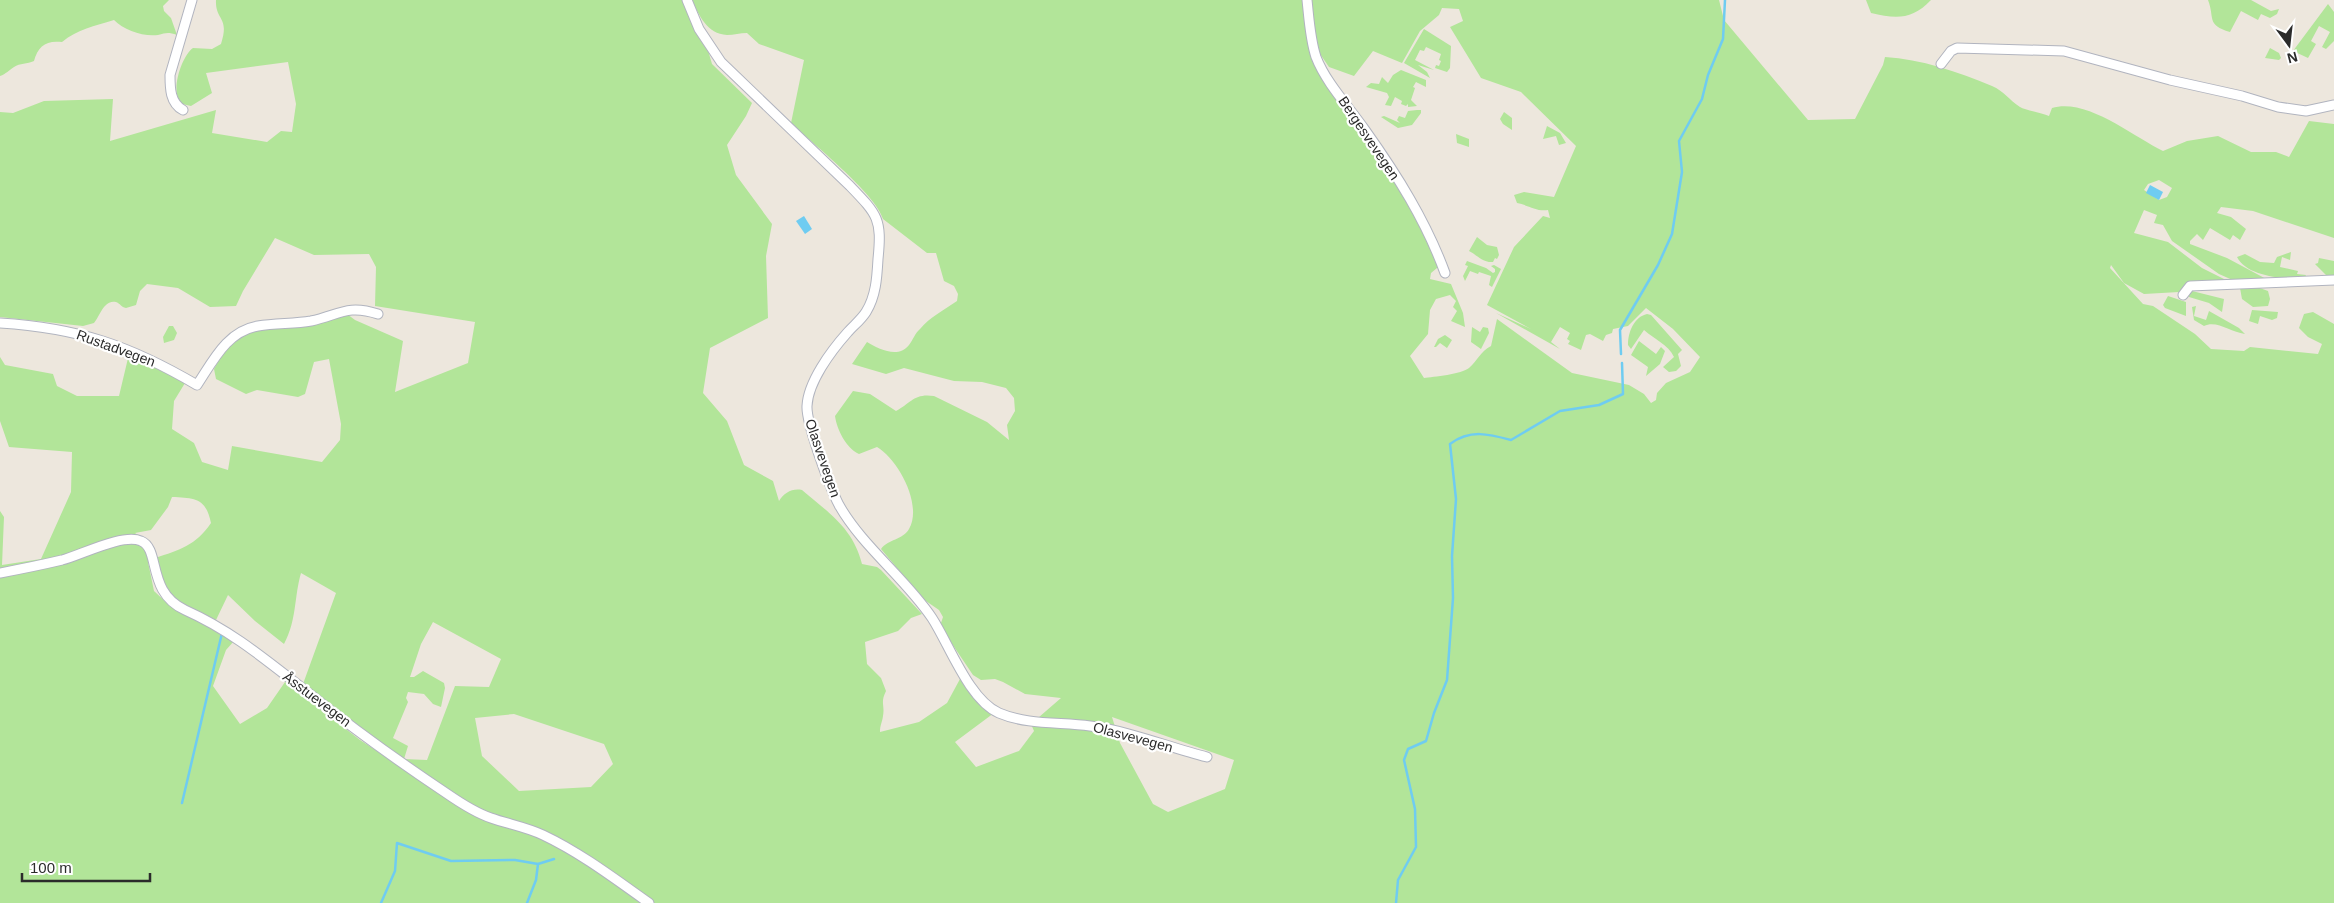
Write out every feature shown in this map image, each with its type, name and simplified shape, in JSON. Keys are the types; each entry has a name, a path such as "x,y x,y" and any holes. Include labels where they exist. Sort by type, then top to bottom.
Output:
{"street":[{"path":"183,110 177,106 174,100 170,86 170,75 192,0"},
{"name":"Olasvevegen","path":"687,0 699,29 721,62 869,205 880,225 877,271 871,302 860,320 829,356 808,396 806,408 818,450 839,505 852,523 924,607 966,679 986,703 997,712 1032,721 1052,721 1109,729 1207,757"},
{"name":"Bergesvevegen","path":"1307,0 1316,57 1417,209 1435,245 1444,273"},
{"path":"1941,64 1950,50 1957,48 2064,51 2170,80 2242,96 2278,107 2306,111 2334,106"},
{"path":"2183,295 2190,286 2199,284 2221,286 2334,280"},
{"name":"Rustadvegen","path":"0,323 53,328 118,346 151,360 197,385 217,353 226,343 244,330 256,326 311,321 342,310 360,310 378,314"},
{"name":"Åsstuevegen","path":"0,573 64,560 121,541 135,539 143,542 152,554 159,586 167,598 178,607 219,626 240,640 314,698 448,795 489,817 523,827 549,838 618,880 649,903"}],"green space":[{"path":"0,0 169,0 163,6 164,11 171,18 177,35 169,33 158,35 140,34 123,27 114,20 80,31 62,42 47,43 40,48 34,61 16,66 0,76"},
{"path":"216,0 685,0 707,47 712,64 752,103 727,145 736,175 772,224 766,256 768,318 710,348 703,393 727,421 744,465 773,481 779,501 789,492 802,490 839,522 853,540 862,564 877,567 881,570 922,614 911,618 898,631 865,642 867,664 881,678 886,691 883,698 883,718 880,732 919,722 947,703 960,679 994,713 955,742 976,767 1019,751 1034,731 1031,724 1061,698 1025,694 995,679 981,680 973,675 940,626 943,617 939,610 923,599 881,549 887,543 906,533 913,519 911,496 900,472 885,453 877,447 859,454 854,451 843,438 835,416 853,391 870,394 896,411 913,399 927,395 934,396 987,422 1009,440 1007,425 1015,411 1014,398 1006,388 982,382 954,381 904,368 886,374 852,364 867,342 888,351 894,352 905,349 924,325 957,301 958,294 954,286 944,281 936,253 927,253 883,219 869,196 791,123 804,60 759,44 747,33 727,35 714,31 705,23 692,0 1304,0 1314,54 1413,203 1438,262 1437,268 1431,273 1430,279 1451,284 1463,313 1465,327 1451,321 1457,311 1453,307 1456,301 1450,295 1436,299 1430,310 1428,334 1410,356 1424,378 1454,374 1469,368 1491,346 1497,319 1572,373 1629,385 1644,394 1651,403 1656,400 1657,393 1666,383 1690,372 1700,357 1673,329 1646,308 1628,326 1613,329 1612,333 1606,335 1603,341 1590,334 1586,335 1581,350 1568,344 1570,341 1567,339 1570,333 1560,327 1551,342 1560,349 1496,313 1531,329 1487,305 1514,247 1543,216 1550,218 1548,210 1536,209 1517,203 1514,195 1524,192 1554,197 1576,146 1521,92 1481,78 1450,27 1463,21 1459,9 1442,8 1439,15 1420,31 1402,63 1373,51 1354,76 1329,67 1318,51 1311,0 1719,0 1724,20 1808,120 1855,119 1883,65 1885,57 1926,63 1966,76 1996,88 2020,107 2049,116 2052,108 2066,106 2080,108 2109,120 2163,151 2187,141 2218,136 2251,152 2276,152 2289,157 2309,121 2334,124 2334,238 2253,211 2221,207 2217,213 2231,217 2246,229 2240,240 2233,235 2230,240 2210,228 2203,240 2197,234 2190,241 2190,244 2227,258 2270,281 2237,282 2219,274 2172,241 2163,225 2154,223 2157,215 2144,210 2134,233 2168,242 2202,268 2226,280 2189,284 2179,292 2144,294 2124,283 2111,265 2110,268 2143,304 2153,306 2195,334 2211,349 2244,351 2250,347 2318,354 2322,344 2308,337 2299,328 2304,314 2313,312 2334,324 2334,903 0,903 0,511 4,517 2,565 41,559 71,492 72,452 9,447 0,421 0,357 5,365 53,374 57,386 77,396 119,396 129,354 185,383 174,401 172,429 194,443 202,462 228,470 232,446 322,462 340,440 341,424 329,359 314,362 305,394 298,397 257,390 246,394 216,379 214,369 230,343 240,336 269,326 347,314 355,320 403,341 395,392 468,363 475,322 375,306 376,267 369,254 314,255 275,238 236,306 210,307 178,288 147,284 140,291 136,305 126,308 116,302 108,303 94,323 83,326 0,317 0,112 13,113 44,101 113,99 110,141 216,110 212,133 267,142 281,131 292,132 296,104 288,62 206,73 212,93 191,106 183,104 179,99 177,92 178,75 189,52 193,48 212,49 221,44 224,28 216,7","holes":["2159,180 2172,188 2167,197 2159,200 2144,190 2148,184","172,497 198,501 203,504 209,515 211,523 193,542 155,558 141,537 135,533 151,530 168,507","155,558 164,586 172,598 216,620 228,595 255,621 284,644 291,626 301,573 336,593 303,684 402,760 400,766 360,740 285,682 267,708 240,724 213,686 226,650 234,641 170,606 154,591 148,562","433,622 501,659 489,687 455,686 427,760 404,759 408,746 393,738 408,702 406,698 408,692 424,694 433,704 441,707 445,688 444,683 423,671 414,677 410,677 421,644","514,714 604,744 613,764 591,787 519,791 482,756 475,718","1112,717 1234,760 1225,789 1168,812 1153,804 1120,743"]},
{"path":"1866,0 1931,0 1917,11 1896,17 1871,13"},
{"path":"2208,0 2251,0 2271,11 2279,9 2277,14 2270,18 2261,14 2258,20 2241,11 2230,32 2214,24"},
{"path":"2328,4 2334,12 2334,41 2326,49 2322,47 2330,32 2319,26 2311,41 2316,44 2308,58 2293,51"},
{"path":"1424,29 1451,46 1450,68 1447,72 1435,68 1436,65 1439,66 1441,54 1426,47 1424,51 1420,50 1415,60 1434,70 1418,65 1427,72 1430,78 1404,63"},
{"path":"2270,48 2279,53 2281,58 2279,60 2265,58"},
{"path":"1401,70 1426,80 1426,87 1416,82 1413,87 1415,88 1411,100 1417,106 1408,107 1408,104 1406,106 1401,104 1402,101 1395,97 1391,106 1385,105 1389,97 1387,93 1366,87 1371,83 1379,84 1382,77 1388,83 1393,75"},
{"path":"1421,110 1421,113 1412,125 1398,128 1381,117 1384,116 1400,123 1397,120 1399,116 1405,118 1408,111"},
{"path":"1504,112 1512,118 1512,130 1503,124 1500,119"},
{"path":"1547,126 1560,133 1566,143 1559,145 1556,136 1543,139"},
{"path":"1456,134 1469,139 1469,147 1457,143"},
{"path":"1477,237 1487,245 1497,247 1499,255 1497,259 1495,258 1493,262 1486,261 1469,251"},
{"path":"2291,252 2290,260 2282,257 2280,267 2298,271 2297,274 2306,275 2304,279 2267,276 2249,269 2237,257 2245,254 2260,262 2274,263 2277,257"},
{"path":"2319,258 2334,261 2334,278 2329,278 2315,264 2318,263"},
{"path":"1467,261 1486,268 1493,273 1495,269 1491,266 1494,265 1501,269 1492,287 1489,285 1491,276 1479,272 1478,274 1470,271 1465,281 1463,276 1468,266 1465,265"},
{"path":"2257,287 2268,291 2270,299 2268,306 2253,307 2242,299 2240,288"},
{"path":"2192,291 2224,299 2222,312 2209,303 2189,297 2189,292"},
{"path":"2168,296 2186,302 2186,316 2165,308 2163,305"},
{"path":"2196,306 2194,316 2206,320 2209,311 2239,328 2245,334 2214,324 2204,326 2194,320 2192,307"},
{"path":"2252,310 2278,312 2277,318 2272,320 2260,316 2258,324 2249,321"},
{"path":"1647,314 1651,315 1682,350 1678,354 1681,366 1676,371 1669,372 1663,367 1674,357 1665,345 1644,330 1631,349 1628,345 1629,335 1635,322"},
{"path":"169,326 173,326 177,333 174,340 164,343 163,337"},
{"path":"1472,327 1480,332 1483,327 1488,328 1489,333 1481,349 1471,342"},
{"path":"1445,335 1452,340 1447,348 1440,343 1434,347 1438,339"},
{"path":"1639,341 1656,354 1661,347 1665,351 1660,364 1646,376 1648,367 1631,355"}],"water":[{"path":"2150,185 2163,192 2159,200 2146,193"},
{"path":"804,216 812,229 805,234 796,221"}],"waterway":[{"path":"1621,354 1620,330 1658,265 1672,234 1682,172 1679,141 1702,99 1708,75 1723,39 1725,0"},
{"path":"1396,903 1398,880 1416,847 1415,809 1404,760 1408,749 1426,741 1434,713 1447,680 1453,598 1452,556 1456,499 1450,444 1465,436 1480,434 1511,440 1560,411 1599,405 1623,394 1622,363"},
{"path":"182,803 222,633"},
{"path":"381,903 395,871 397,843 451,861 515,860 538,864"},
{"path":"527,903 536,880 538,864 554,859"}]}
